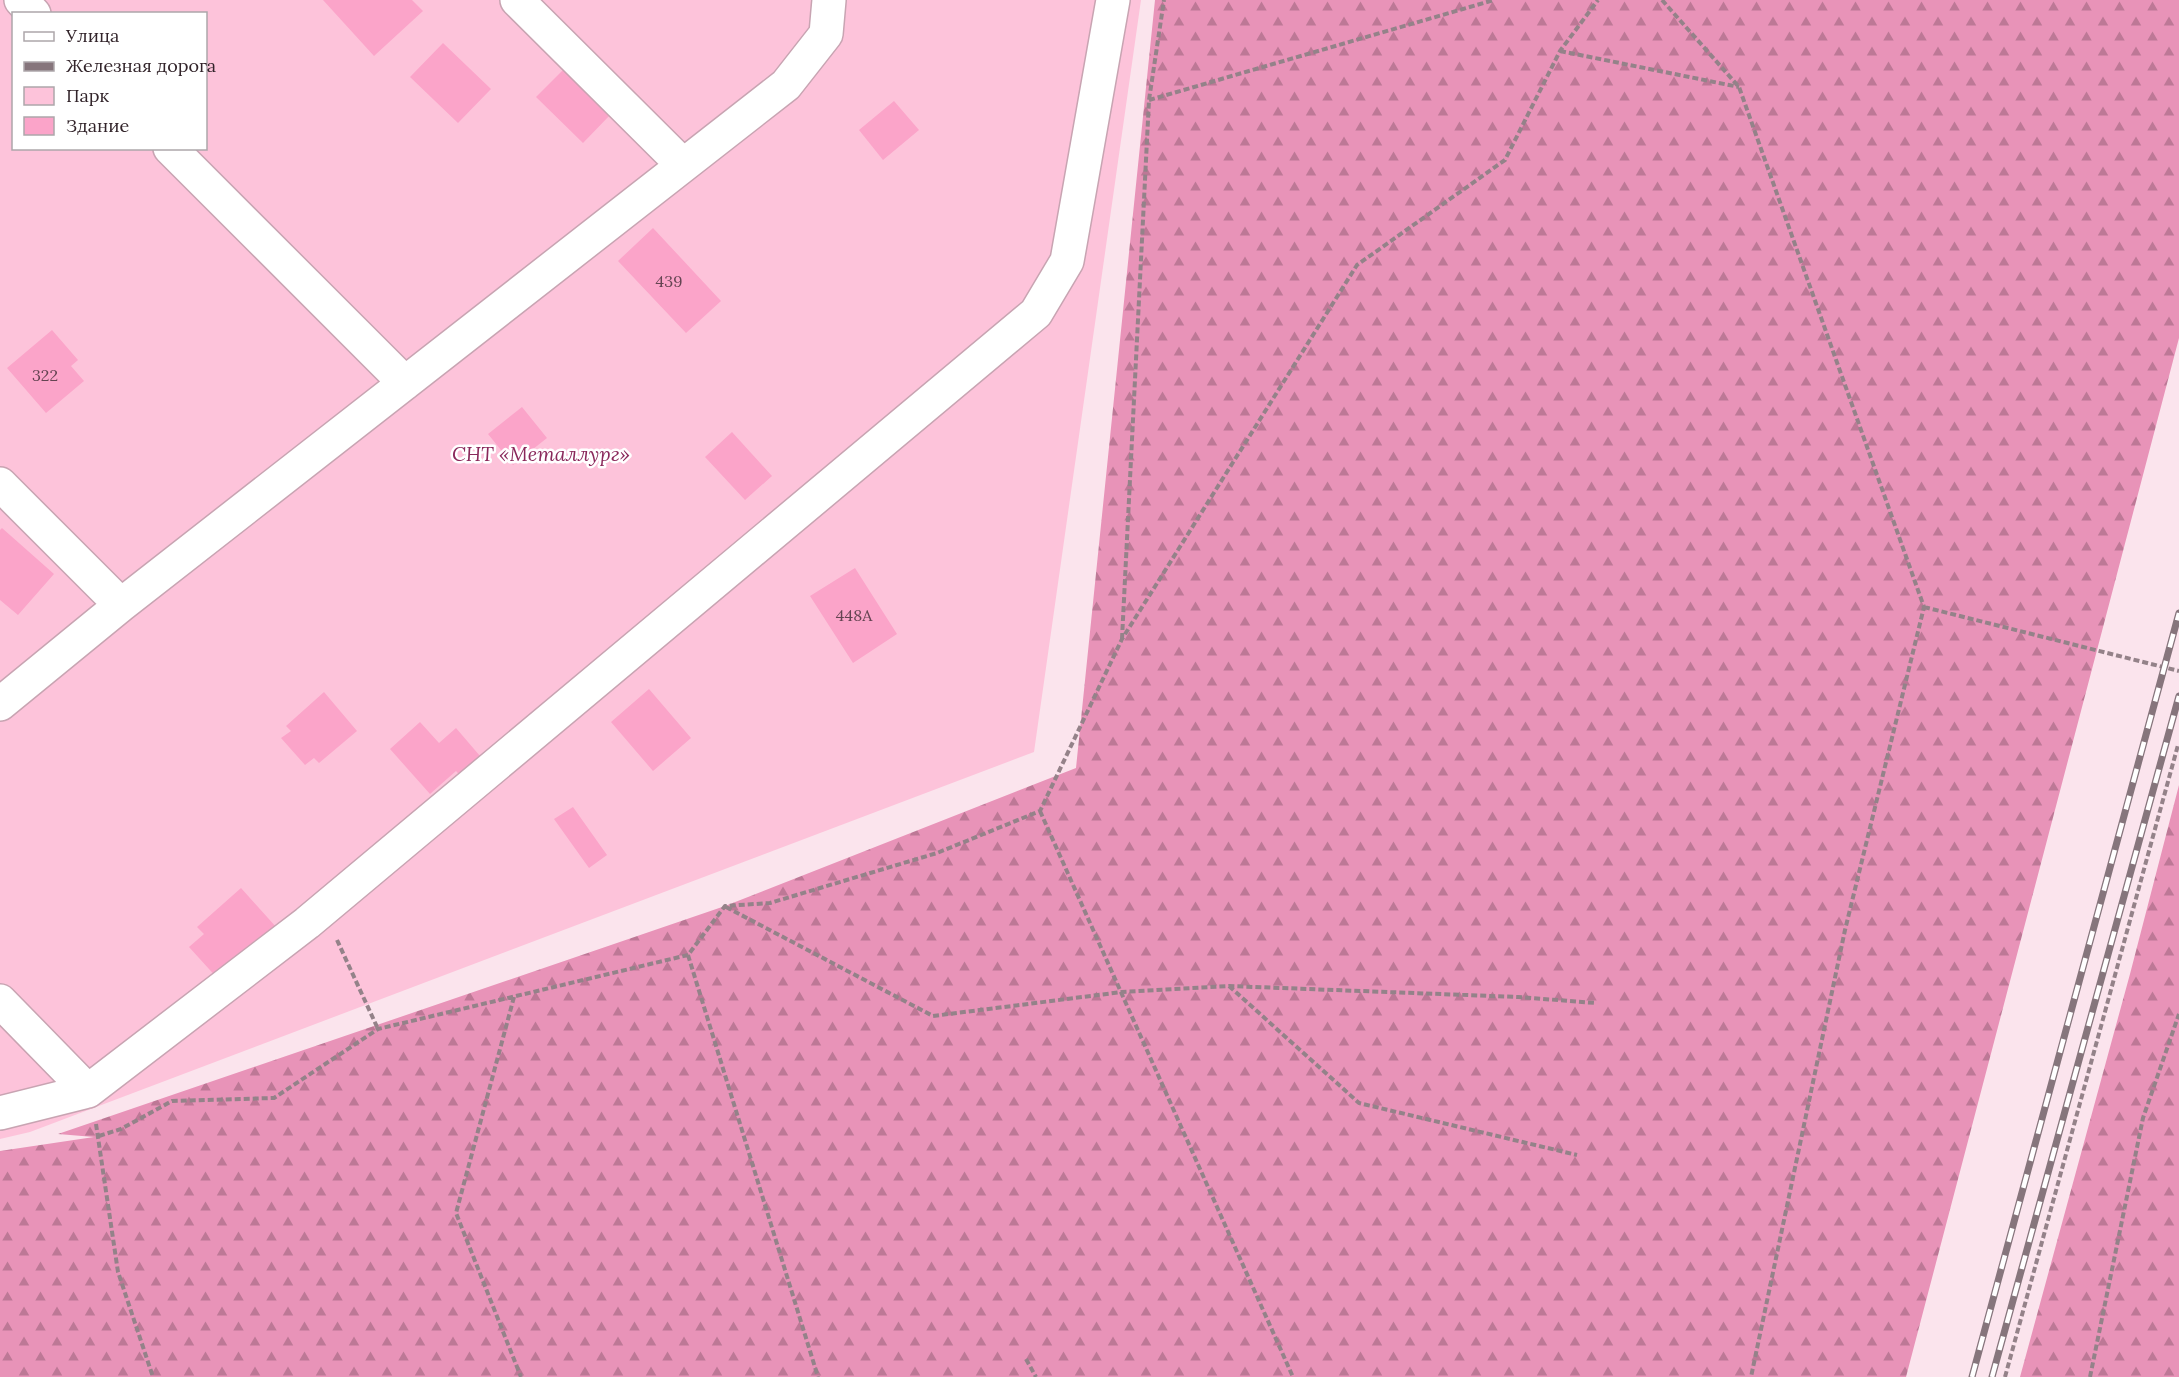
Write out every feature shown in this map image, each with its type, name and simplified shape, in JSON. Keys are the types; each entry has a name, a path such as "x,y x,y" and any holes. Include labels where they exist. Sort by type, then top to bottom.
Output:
{"street":[{"path":"21,0 32,12"},
{"path":"517,0 683,165"},
{"path":"0,704 121,605 786,85 826,34 829,0"},
{"path":"0,1113 87,1091 323,910 1036,313 1067,261 1113,0"},
{"path":"172,150 405,383"},
{"path":"0,484 121,605"},
{"path":"0,1001 87,1091"}],"path":[{"path":"1122,639 1149,100 1164,0"},
{"path":"1149,100 1494,0"},
{"path":"153,1377 118,1272 99,1136 121,1129 172,1101 274,1098 378,1029 688,955 725,906 770,903 937,853 1040,811 1122,639 1357,264 1505,160 1560,51 1598,0"},
{"path":"1662,0 1740,87 1924,607 1845,930 1751,1377"},
{"path":"1560,51 1740,87"},
{"path":"1924,607 2179,671"},
{"path":"2005,1377 2178,744"},
{"path":"1040,811 1293,1377"},
{"path":"725,906 933,1016 1122,992 1228,986 1518,997 1596,1003"},
{"path":"323,910 378,1029"},
{"path":"688,955 818,1377"},
{"path":"1228,986 1359,1103 1577,1155"},
{"path":"514,997 456,1213 521,1377"},
{"path":"2090,1377 2143,1118 2179,1014"},
{"path":"1026,1359 1036,1377"}],"green space":[{"name":"СНТ «Металлург»","path":"0,0 1141,0 1034,752 30,1132 0,1139"},
{"path":"1155,0 2179,0 2179,338 1906,1377 0,1377 0,1151 94,1137 58,1134 725,906 1076,768"},
{"path":"2179,785 2179,1377 2020,1377 2130,974"}],"building":[{"path":"323,0 412,0 423,11 374,56"},
{"path":"443,43 491,89 458,123 410,77"},
{"path":"565,68 611,114 583,143 536,97"},
{"path":"894,101 919,130 883,160 859,130"},
{"path":"653,228 721,301 686,333 618,261"},
{"path":"52,330 78,360 71,366 84,381 46,413 7,368"},
{"path":"522,407 547,438 513,465 488,434"},
{"path":"732,432 772,476 745,500 705,457"},
{"path":"2,528 54,574 18,615 0,600 0,530"},
{"path":"855,568 897,634 853,663 810,596"},
{"path":"649,689 691,738 653,771 611,722"},
{"path":"324,692 357,731 319,763 314,758 305,765 281,738 291,731 286,726"},
{"path":"420,722 439,743 456,728 486,763 465,781 456,771 430,794 390,749"},
{"path":"573,807 607,855 589,868 554,819"},
{"path":"241,888 277,928 219,980 189,947 204,934 197,927"}],"railway":[{"path":"1972,1377 2179,613"},
{"path":"1992,1377 2179,696"}]}
